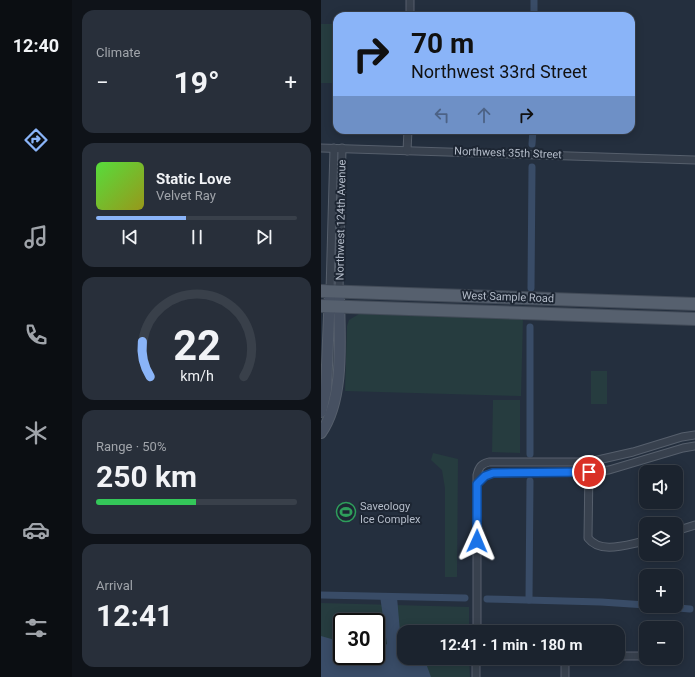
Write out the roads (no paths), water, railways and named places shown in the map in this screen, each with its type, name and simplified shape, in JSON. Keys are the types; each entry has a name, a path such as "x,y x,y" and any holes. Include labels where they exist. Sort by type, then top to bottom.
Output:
{"main road":[{"name":"West Sample Road","path":"330,291 695,304"},
{"name":"West Sample Road","path":"330,307 695,319"}],"street":[{"path":"410,0 410,12"},
{"path":"407,134 407,151"},
{"name":"Northwest 35th Street","path":"321,148 695,160"},
{"name":"Northwest 124th Avenue","path":"330,291 333,148"},
{"name":"Northwest 124th Avenue","path":"330,291 342,148"},
{"path":"321,412 326,390 330,291"},
{"path":"321,433 331,416 335,402 338,380 330,307"},
{"path":"477,625 477,475 479,468 483,463 589,462 633,452 682,437 695,435"},
{"path":"477,484 485,476 493,473 589,472 627,466 683,448 695,446"},
{"path":"589,462 588,538 599,548 639,542"},
{"path":"683,529 695,525"},
{"path":"625,656 639,656"},
{"path":"476,665 476,677"},
{"path":"565,665 565,677"}],"water":[{"path":"380,596 397,597 399,625 397,625 397,665 427,665 431,677 321,677 321,636 333,639 333,665 385,665 385,645 387,644 385,613 382,613"}],"waterway":[{"path":"534,0 534,12"},
{"path":"532,144 533,134"},
{"path":"531,288 532,167"},
{"path":"530,327 530,454"},
{"path":"529,600 530,481"},
{"path":"321,595 465,598"},
{"path":"487,599 639,605"},
{"path":"683,608 690,609"}],"place":[{"name":"Saveology Ice Complex","path":"346,512"}]}
